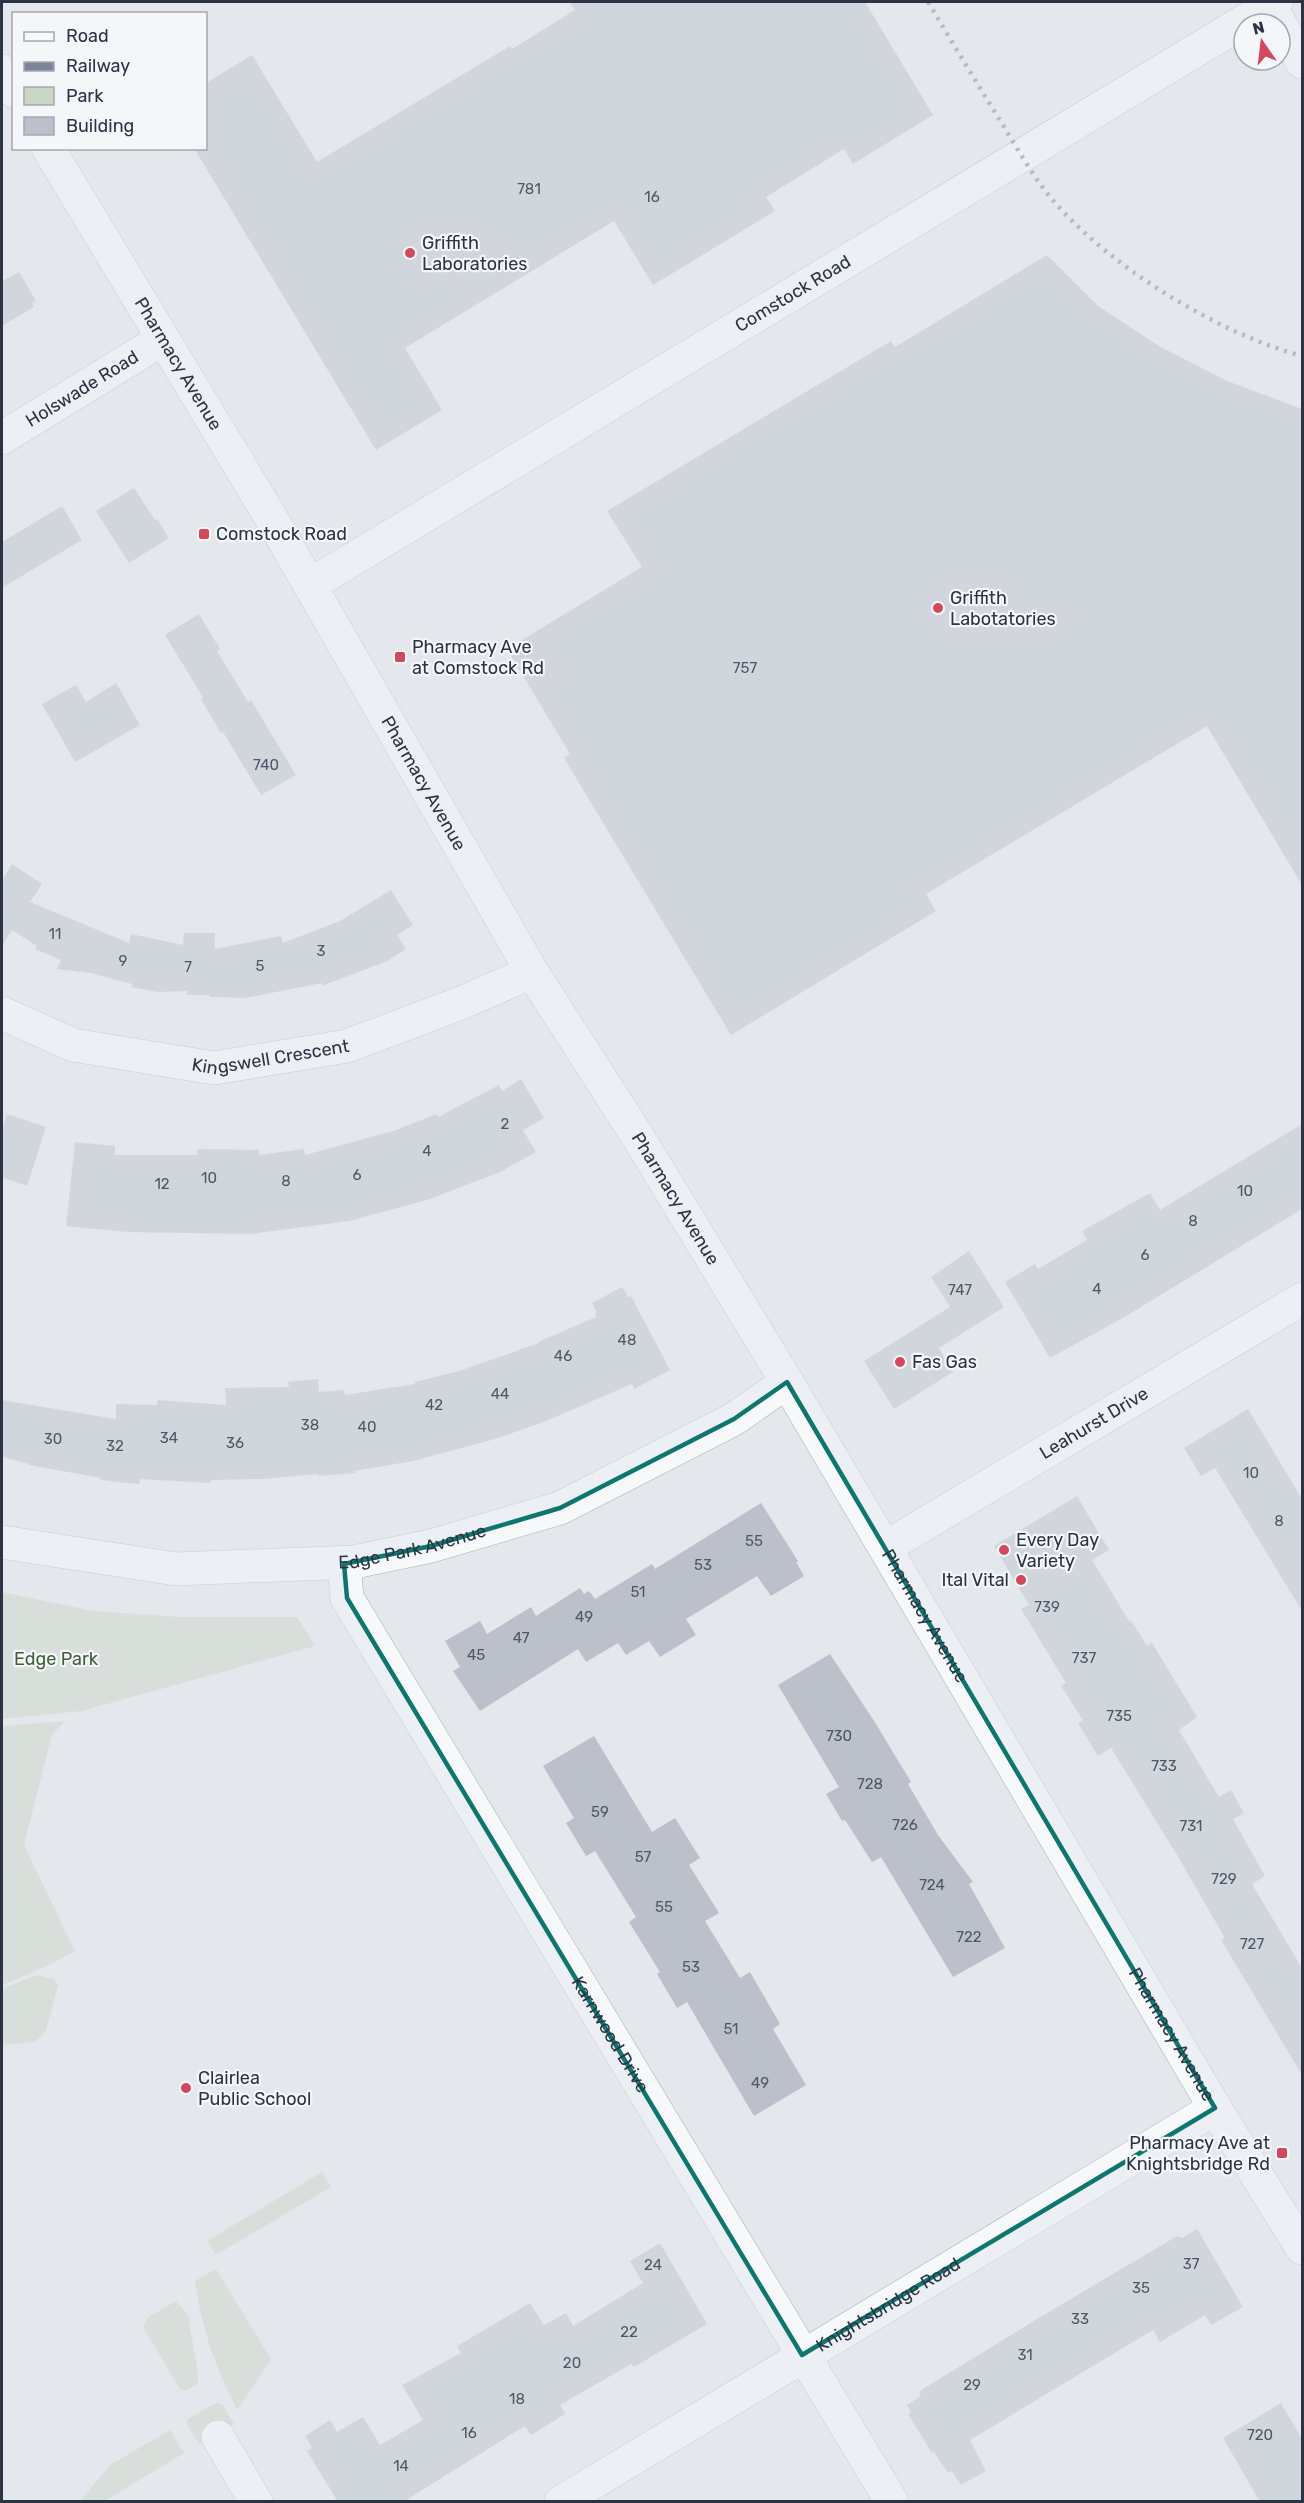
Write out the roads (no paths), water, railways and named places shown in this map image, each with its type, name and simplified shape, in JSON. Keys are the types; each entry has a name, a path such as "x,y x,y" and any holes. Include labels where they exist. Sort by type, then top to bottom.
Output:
{"street":[{"path":"1273,4 1302,62"},
{"name":"Comstock Road","path":"310,585 1273,4"},
{"path":"2,71 12,88"},
{"name":"Pharmacy Avenue","path":"49,150 310,585 532,972 638,1137 787,1382 1215,2108 1302,2248"},
{"name":"Holswade Road","path":"2,438 163,339"},
{"name":"Kingswell Crescent","path":"2,1012 74,1045 214,1068 347,1046 461,1003 532,972"},
{"name":"Leahurst Drive","path":"886,1547 1298,1312"},
{"name":"Edge Park Avenue","path":"2,1542 176,1569 344,1564 431,1546 560,1508 734,1419 787,1382"},
{"name":"Karnwood Drive","path":"344,1564 346,1599 892,2502"},
{"name":"Knightsbridge Road","path":"561,2502 1215,2108"},
{"path":"218,2437 256,2502"}],"railway":[{"path":"928,2 1031,171 1051,198 1075,223 1133,272 1200,314 1235,331 1302,356"}],"place":[{"name":"Griffith Laboratories","path":"410,253"},
{"name":"Comstock Road","path":"204,534"},
{"name":"Griffith Labotatories","path":"938,608"},
{"name":"Pharmacy Ave at Comstock Rd","path":"400,657"},
{"name":"Fas Gas","path":"900,1362"},
{"name":"Every Day Variety","path":"1004,1550"},
{"name":"Ital Vital","path":"1021,1580"},
{"name":"Clairlea Public School","path":"186,2088"},
{"name":"Pharmacy Ave at Knightsbridge Rd","path":"1282,2153"}],"park label":[{"name":"Edge Park","path":"56,1659"}]}
